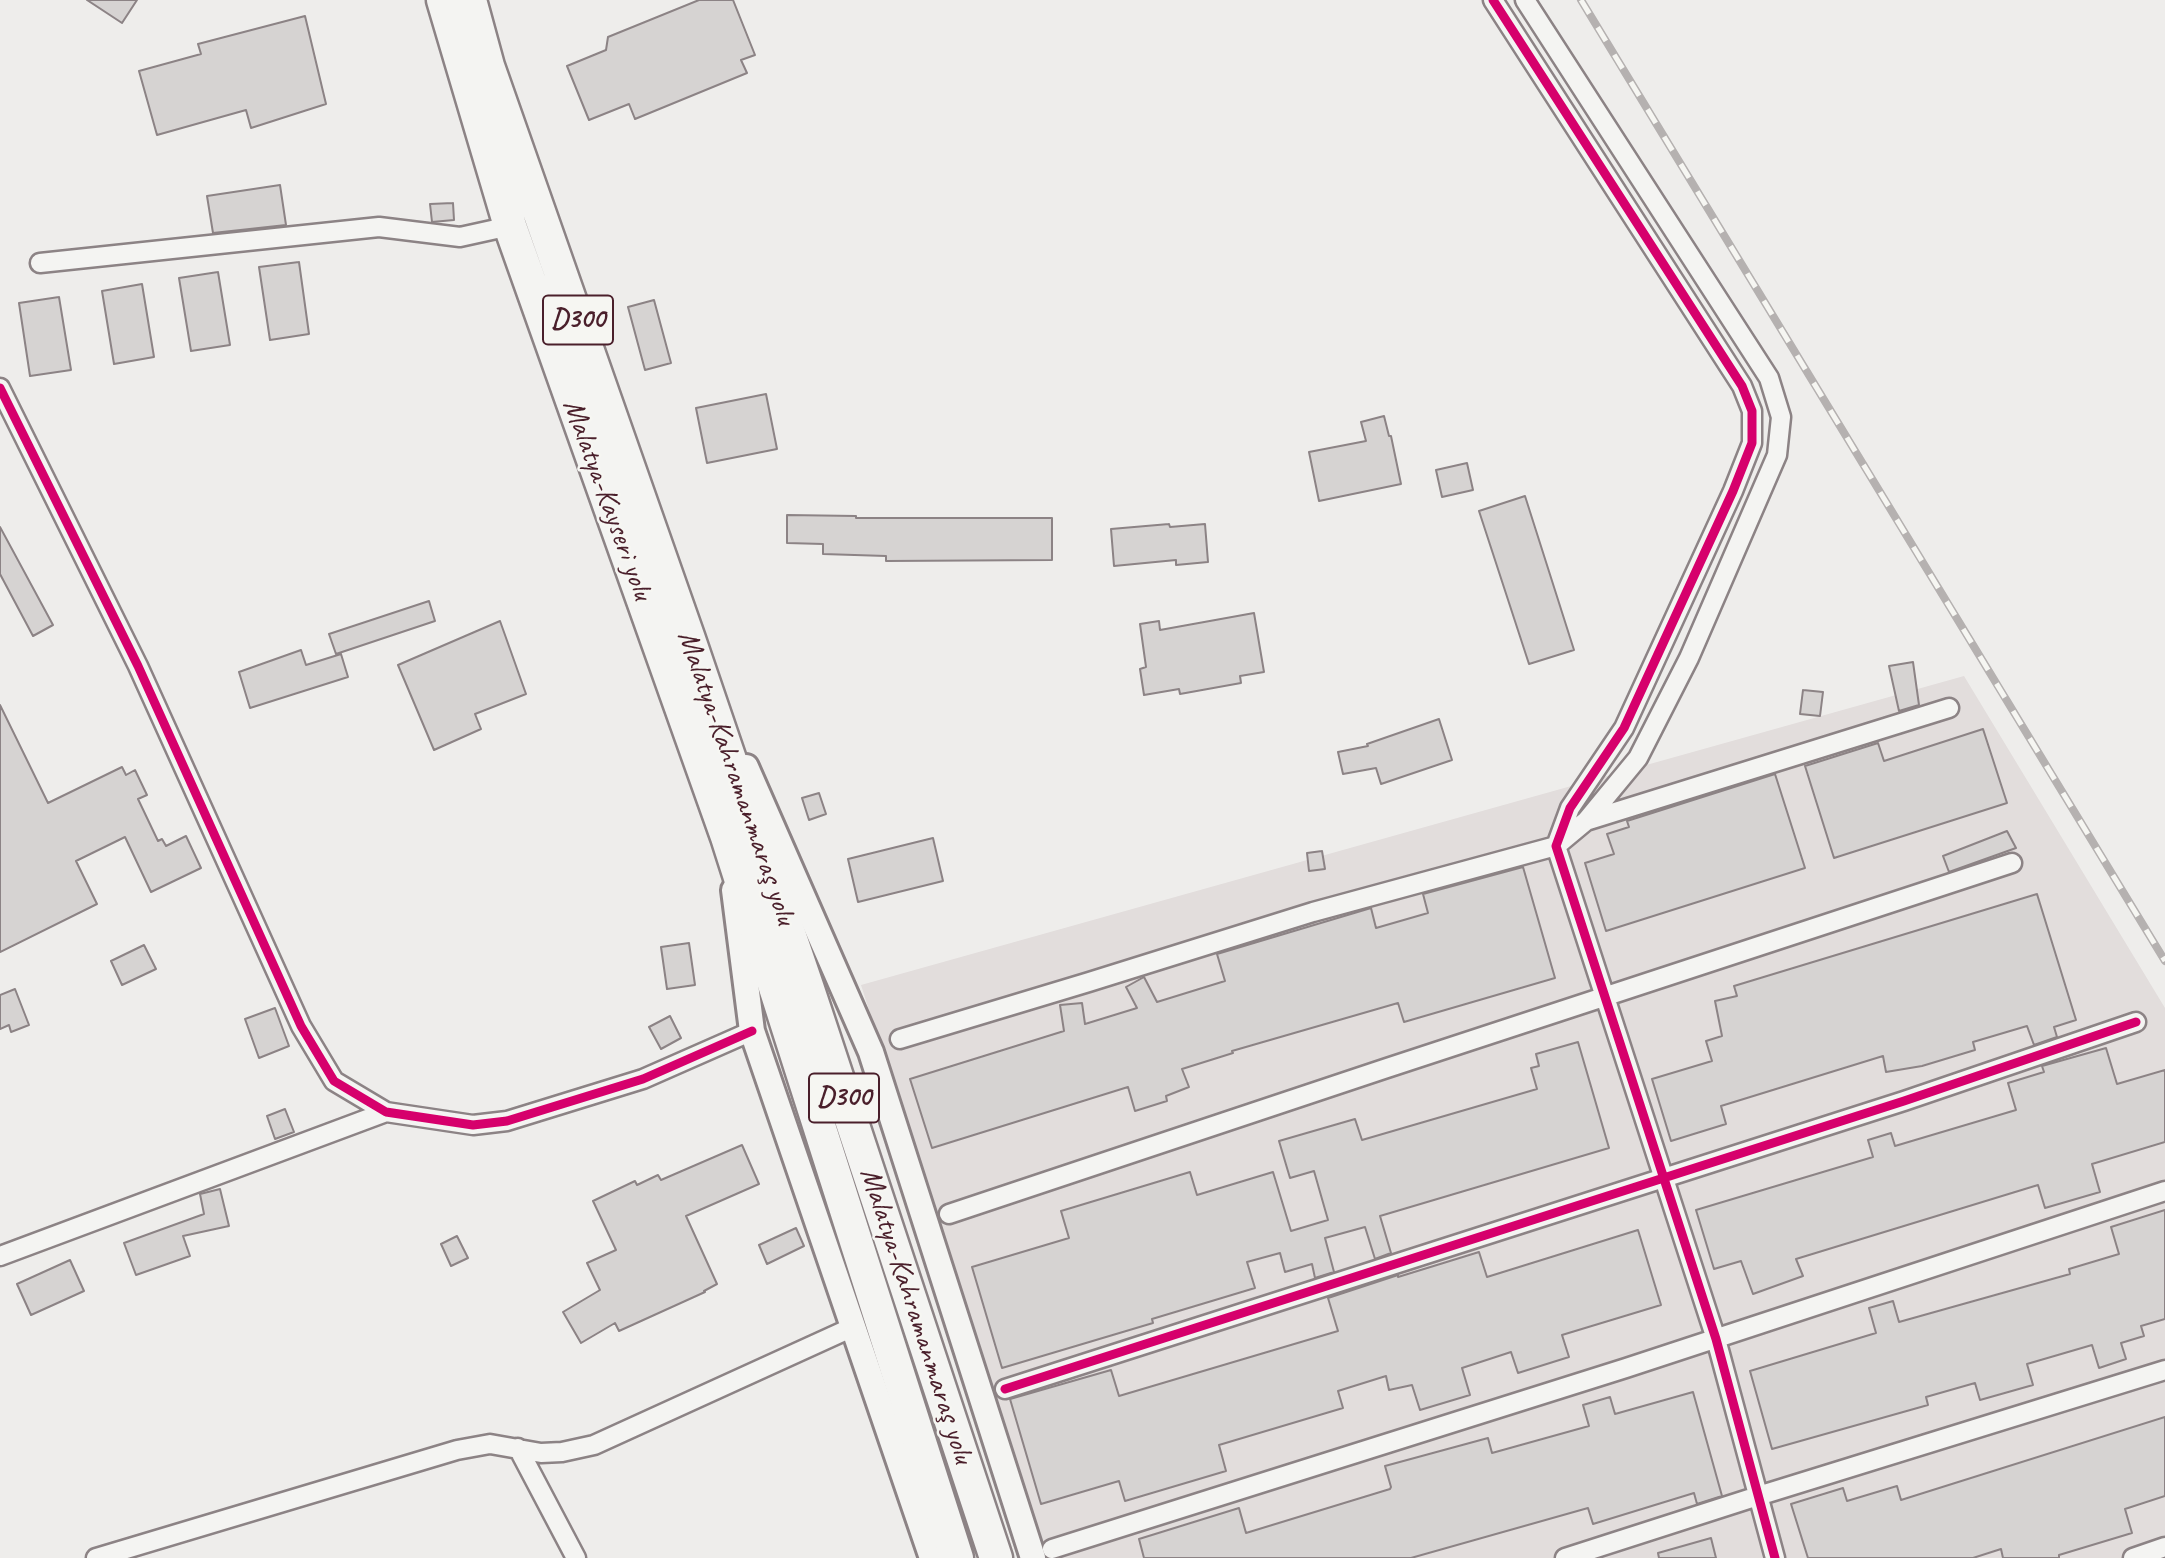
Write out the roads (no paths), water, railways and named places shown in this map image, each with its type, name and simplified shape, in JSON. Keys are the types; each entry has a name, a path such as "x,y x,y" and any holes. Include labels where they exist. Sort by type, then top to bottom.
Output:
{"highway":[{"path":"420,0 510,226"},
{"name":"Malatya-Kayseri yolu","path":"443,0 510,226 727,838 957,1558"},
{"name":"Malatya-Kahramanmaraş yolu","path":"470,0 488,66 689,639 996,1558"},
{"path":"481,0 488,66"}],"street":[{"path":"1493,0 1742,386 1752,411 1752,443 1733,491 1624,728 1570,808 1556,846 1716,1339 1775,1558"},
{"path":"900,1039 1313,912 1556,846 1586,821 1638,758 1689,658 1777,455 1781,417 1769,378 1525,0"},
{"path":"40,264 379,227 460,237 510,226"},
{"path":"0,388 144,679 301,1026 334,1081 386,1112 473,1125 507,1121 643,1079 752,1031"},
{"path":"689,639 871,1052 1043,1553 1716,1339 2165,1191"},
{"path":"1586,821 1949,708"},
{"path":"727,838 752,1031 932,1558"},
{"path":"949,1214 2012,863"},
{"path":"1005,1389 1904,1101 2136,1022"},
{"path":"0,1255 386,1112"},
{"path":"96,1558 457,1450 490,1444 552,1453 594,1444 853,1327"},
{"path":"1565,1558 2165,1370"},
{"path":"518,1448 576,1558"},
{"path":"2133,1558 2165,1547"}],"railway":[{"path":"1581,0 2165,961"}]}
